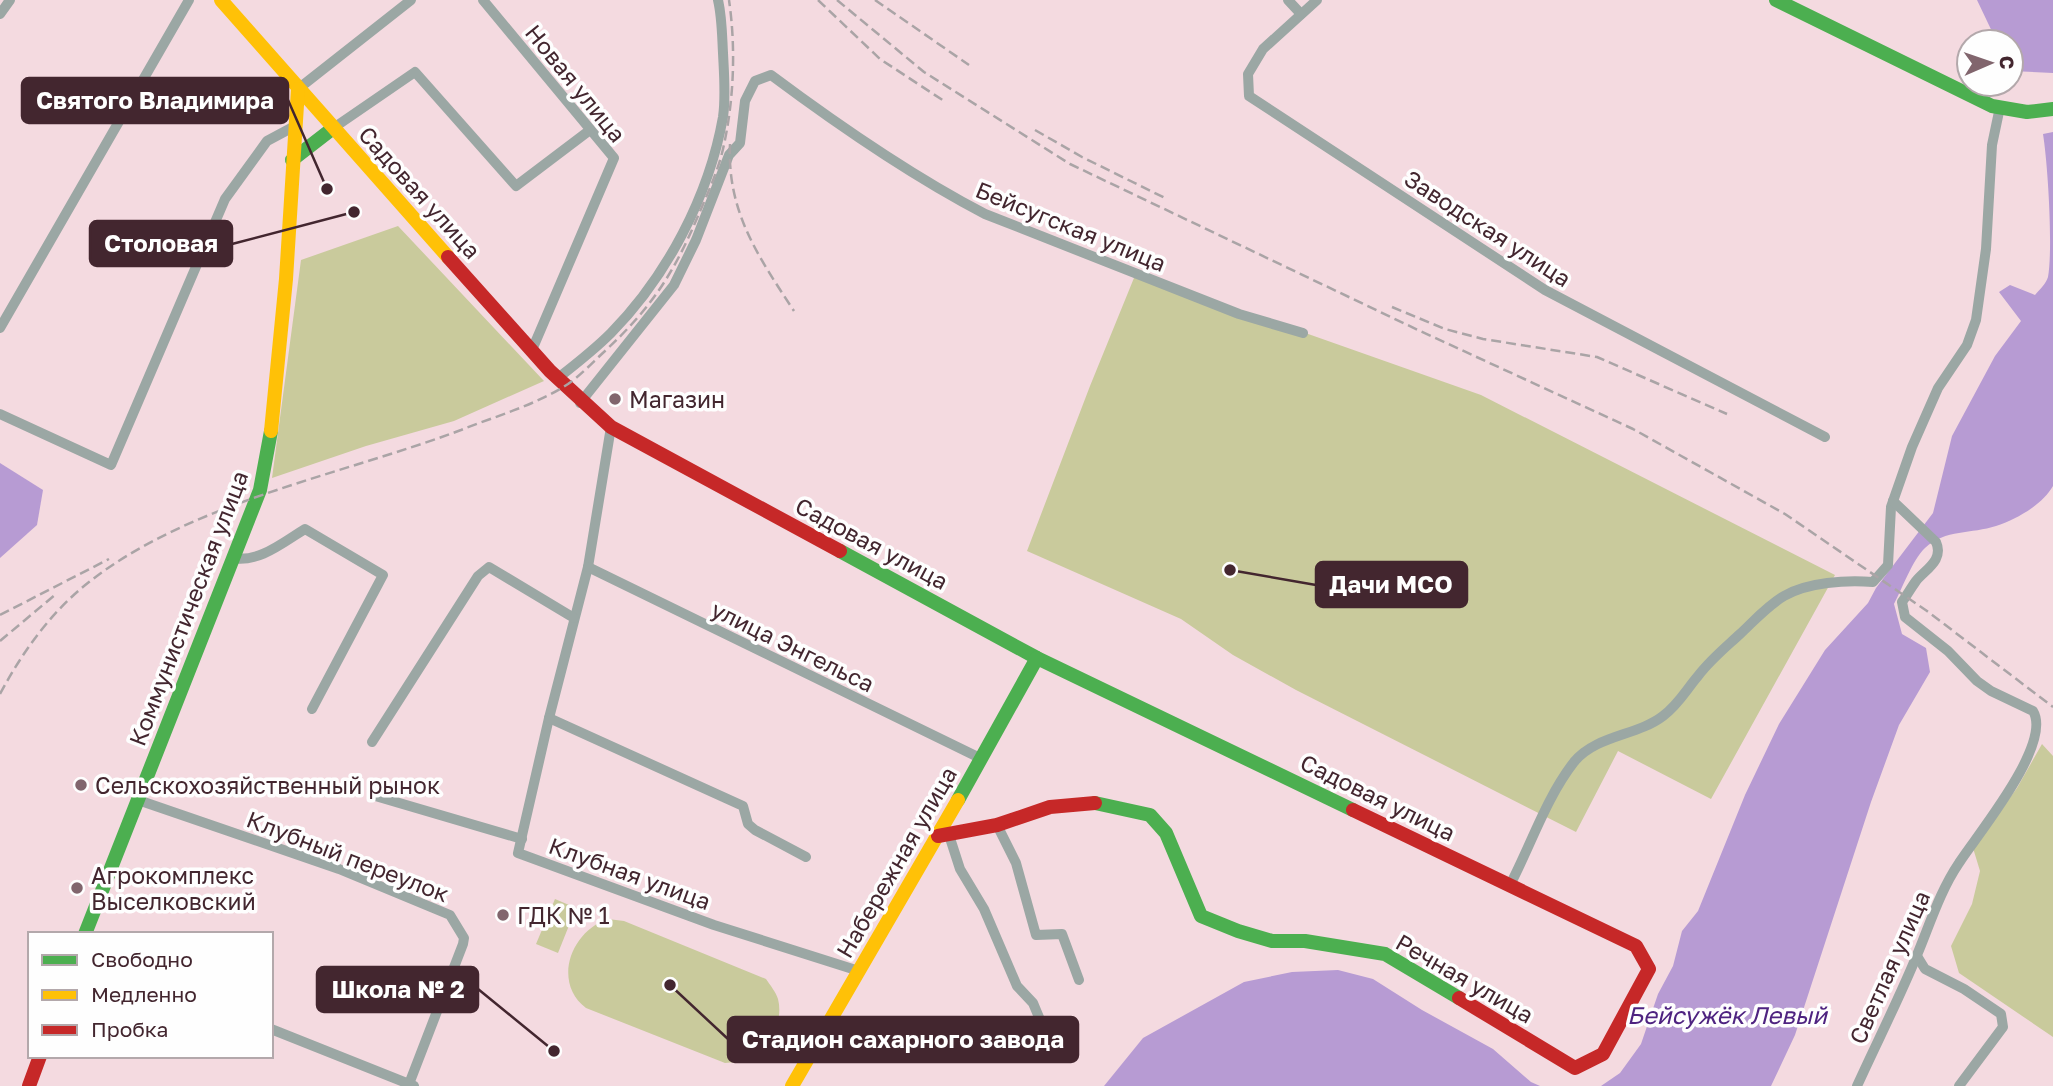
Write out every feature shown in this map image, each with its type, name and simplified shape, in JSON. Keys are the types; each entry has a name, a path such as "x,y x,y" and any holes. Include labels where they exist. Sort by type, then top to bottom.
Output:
{"street":[{"path":"0,14 10,0"},
{"path":"0,328 189,0"},
{"name":"Садовая улица","path":"221,0 332,129 532,351 580,402 611,428 1037,659 1636,946"},
{"path":"298,89 399,4 411,0"},
{"name":"Новая улица","path":"483,0 614,159 532,351"},
{"path":"558,377 611,333 645,293 671,255 712,163 723,114 724,90 721,13 718,0"},
{"path":"1288,0 1301,14"},
{"name":"Заводская улица","path":"1317,0 1263,49 1248,74 1249,96 1545,290 1825,438"},
{"path":"1776,0 1992,106 2027,112 2053,109"},
{"path":"292,160 415,72 516,186 590,130"},
{"name":"Бейсугская улица","path":"580,402 674,285 696,240 729,155 740,143 746,101 755,81 771,75 838,124 959,201 985,214 1239,314 1303,333"},
{"name":"Коммунистическая улица","path":"86,932 260,489 269,449 286,278 298,89"},
{"path":"1510,885 1545,809 1574,762 1585,751 1599,743 1637,731 1661,718 1681,701 1698,675 1718,655 1762,612 1786,595 1830,583 1851,580 1873,582 1888,565 1891,542 1889,519 1893,501 1925,415 1938,388 1967,345 1976,320 1986,249 1992,145 2000,107"},
{"path":"0,414 111,465 225,199 267,141 295,126"},
{"name":"Клубная улица","path":"611,428 588,566 518,853 714,925 859,971"},
{"name":"Светлая улица","path":"1857,1086 1958,863 2016,784 2028,762 2038,729 2033,711 1991,691 1977,681 1948,651 1905,617 1902,602 1917,579 1932,565 1938,554 1938,547 1893,501"},
{"path":"232,558 247,561 305,529 383,575 312,709"},
{"name":"улица Энгельса","path":"588,566 982,759"},
{"path":"372,742 478,576 489,567 574,618"},
{"name":"Набережная улица","path":"792,1086 943,835 1037,659"},
{"path":"549,718 743,806 748,824 755,830 806,857"},
{"path":"372,795 522,839"},
{"name":"Клубный переулок","path":"138,800 339,869 450,915 464,938 463,944 412,1085"},
{"name":"Речная улица","path":"943,835 996,825 1050,807 1100,803 1150,815 1166,833 1201,916 1272,941 1305,941 1385,954 1575,1068 1603,1054 1649,969 1636,946"},
{"path":"996,825 1016,863 1036,935 1062,934 1079,980"},
{"path":"943,835 984,909 1017,986 1033,1003 1046,1034"},
{"path":"1917,956 1925,970 1964,989 2001,1014 2003,1027 1959,1086"},
{"path":"273,1031 412,1085"},
{"path":"29,1086 39,1058"}],"green space":[{"path":"398,226 544,381 454,421 366,446 272,478 301,260"},
{"path":"1136,273 1481,395 1835,575 1711,799 1618,751 1576,832 1296,690 1233,655 1181,619 1027,551"},
{"path":"2042,744 2053,756 2053,1037 1959,973 1951,946 1972,904 1980,871 1973,848 2017,788"},
{"path":"555,899 576,908 558,953 536,944"},
{"path":"608,919 624,921 766,979 777,996 779,1008 777,1026 768,1043 756,1056 748,1060 725,1063 586,1008 570,985 570,958 584,934"}],"water":[{"path":"1977,0 2053,0 2053,73 2025,72 2025,28 1990,28"},
{"name":"Бейсужёк Левый","path":"2053,132 2053,486 2036,505 2012,519 1996,526 1950,535 1933,542 1916,559 1894,604 1902,634 1926,648 1930,672 1899,725 1795,1035 1771,1086 1601,1086 1620,1073 1641,1044 1658,994 1673,966 1682,931 1698,911 1745,795 1779,724 1825,650 1868,603 1876,588 1933,513 1952,436 1995,356 2021,321 1999,292 2010,285 2035,295 2047,280 2050,228 2043,134"},
{"path":"0,463 43,490 37,525 0,558"},
{"path":"1338,970 1373,979 1493,1049 1531,1082 1540,1086 1104,1086 1143,1038 1244,982 1292,972"}],"railway":[{"path":"0,694 18,663 50,619 89,582 129,554 220,511 415,446 529,404 578,377 635,320 659,290 689,237 715,174 727,131 732,93 733,37 729,0"},
{"path":"818,0 880,59 944,101"},
{"path":"837,0 924,72 1070,164 1633,429 1785,514 1927,611 2053,707"},
{"path":"875,0 969,65"},
{"path":"1035,130 1082,157 1165,198"},
{"path":"730,144 730,168 739,212 757,252 794,311"},
{"path":"1392,307 1445,329 1483,339 1597,357 1727,414"},
{"path":"0,615 109,559"},
{"path":"0,641 56,594"}],"traffic: fast":[{"path":"1776,0 1992,106 2027,112 2053,109"},
{"path":"292,160 332,129"},
{"path":"86,932 260,490 271,431"},
{"path":"840,551 1037,658 1353,810"},
{"path":"958,800 1037,658"},
{"path":"1095,803 1150,815 1166,833 1201,916 1272,941 1305,941 1385,954 1459,998"}],"traffic: slow":[{"path":"221,0 448,257"},
{"path":"271,431 286,279 298,89"},
{"path":"792,1086 958,800"}],"traffic: jam":[{"path":"448,257 550,371 611,427 840,551"},
{"path":"938,836 997,825 1050,807 1095,803"},
{"path":"1353,810 1636,946 1649,969 1603,1054 1575,1068 1459,998"},
{"path":"29,1086 39,1058"}],"place":[{"name":"Святого Владимира","path":"327,189"},
{"name":"Столовая","path":"354,212"},
{"name":"Магазин","path":"615,399"},
{"name":"Дачи МСО","path":"1230,570"},
{"name":"Сельскохозяйственный рынок","path":"81,785"},
{"name":"Агрокомплекс Выселковский","path":"77,888"},
{"name":"ГДК № 1","path":"503,915"},
{"name":"Стадион сахарного завода","path":"670,985"},
{"name":"Школа № 2","path":"554,1051"}]}
